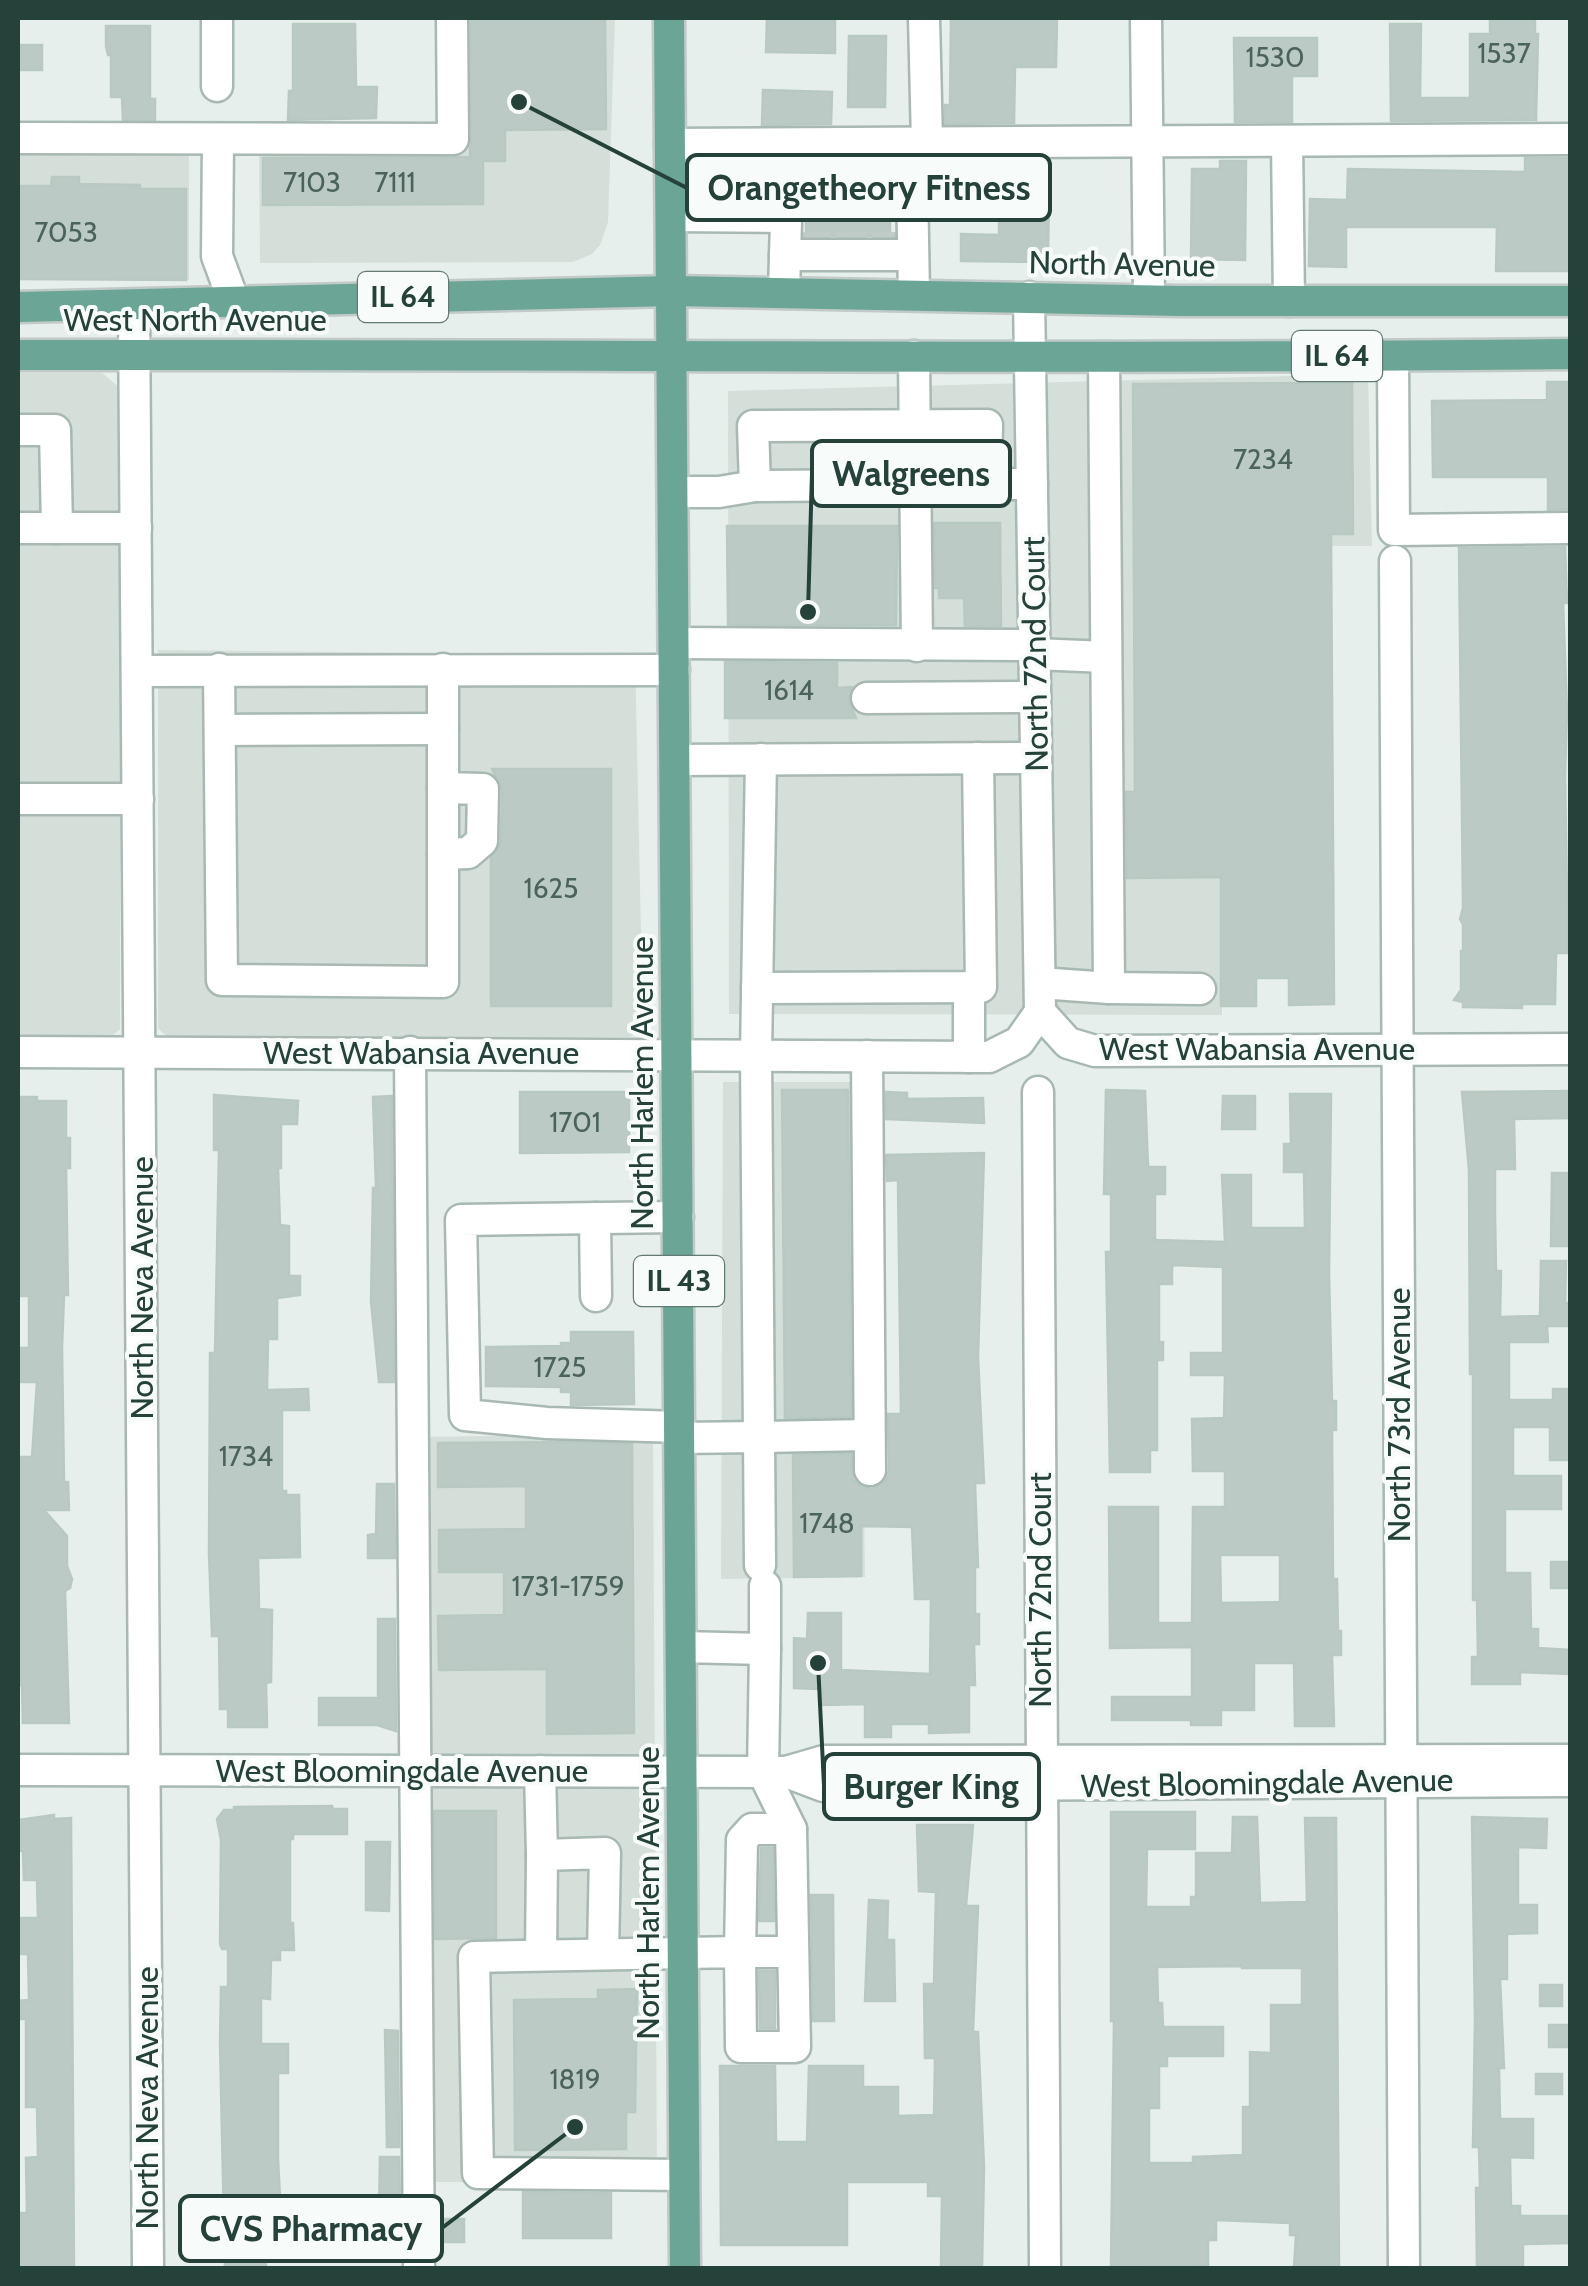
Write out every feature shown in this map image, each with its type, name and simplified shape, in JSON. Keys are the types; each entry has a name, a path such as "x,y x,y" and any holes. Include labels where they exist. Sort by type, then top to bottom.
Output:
{"main road":[{"name":"North Harlem Avenue","path":"669,18 685,2268"},
{"name":"North Avenue","path":"672,291 1149,300 1570,301"},
{"name":"West North Avenue","path":"18,308 672,291"},
{"name":"West North Avenue","path":"20,359 134,355 672,354"},
{"name":"IL 64","path":"672,354 1570,354"}],"street":[{"path":"216,18 217,86"},
{"path":"18,138 454,138 452,18"},
{"path":"924,18 926,142"},
{"path":"1146,18 1149,300"},
{"path":"199,304 217,256 218,139"},
{"path":"670,144 1570,139"},
{"path":"1287,141 1290,301"},
{"path":"732,144 738,165 785,209"},
{"path":"784,293 787,188 794,184 912,184 857,251"},
{"path":"671,216 785,209"},
{"path":"785,255 857,251 914,295"},
{"path":"217,256 234,302"},
{"name":"North 72nd Court","path":"1029,297 1040,997"},
{"name":"North Neva Avenue","path":"134,307 148,2268"},
{"path":"914,356 917,646"},
{"path":"1393,356 1394,530 1570,528"},
{"path":"1104,357 1108,988"},
{"path":"755,486 753,426 987,425 986,484"},
{"path":"18,430 55,430 57,528"},
{"path":"673,492 719,492 755,486 1032,484"},
{"path":"18,528 136,528"},
{"name":"North 73rd Avenue","path":"1395,561 1404,2268"},
{"path":"138,671 443,669 917,646 1035,649 1106,657"},
{"path":"219,669 222,980 444,982 443,669"},
{"path":"868,698 1036,697"},
{"path":"220,730 442,729"},
{"path":"757,988 981,987 978,758"},
{"path":"675,760 1036,758"},
{"path":"761,759 756,1054 759,1437 774,1772 791,1829 795,2047 741,2047 742,1840 752,1829 791,1829"},
{"path":"18,799 138,799"},
{"path":"968,987 969,1056"},
{"path":"1040,997 1108,988 1200,988"},
{"name":"West Wabansia Avenue","path":"1040,997 1068,1043 1095,1051 1570,1049"},
{"name":"West Wabansia Avenue","path":"18,1052 989,1056 1019,1042 1040,997"},
{"path":"410,1052 419,2268"},
{"path":"867,1056 870,1470"},
{"name":"North 72nd Court","path":"1038,1092 1045,2268"},
{"path":"678,1217 462,1220 465,1415 759,1437 869,1435"},
{"path":"595,1218 596,1296"},
{"path":"681,1647 766,1648"},
{"name":"West Bloomingdale Avenue","path":"18,1770 774,1772 823,1786 1041,1774 1401,1771 1570,1760"},
{"path":"540,1771 541,1955"},
{"name":"West Bloomingdale Avenue","path":"1401,1771 1570,1781"},
{"path":"542,1854 604,1852 603,1953"},
{"path":"684,2174 478,2172 474,1957 793,1952"}],"shaded area":[{"path":"457,18 615,18 608,222 600,245 592,254 573,262 260,263 259,144 457,145"},
{"path":"18,144 189,144 189,280 18,279"},
{"path":"18,373 102,373 120,388 120,1029 112,1036 18,1035"},
{"path":"1368,374 1372,546 1275,546 1221,798 1222,1015 729,1014 728,391"},
{"path":"158,650 635,655 643,1027 631,1037 167,1037 158,1028"},
{"path":"723,1082 858,1082 865,1577 721,1579"},
{"path":"653,1434 657,2182 429,2182 418,1437"}],"building":[{"path":"471,18 605,18 606,129 505,130 505,161 483,161 483,204 263,205 263,158 470,157"},
{"path":"767,18 835,18 835,53 766,52"},
{"path":"951,18 1057,18 1056,67 1015,67 1014,123 945,124 945,105 950,105"},
{"path":"1490,18 1535,18 1536,120 1391,121 1390,24 1421,24 1420,98 1470,98 1470,34 1490,34"},
{"path":"293,24 355,24 356,87 377,87 376,118 288,120 289,91 293,91"},
{"path":"106,26 150,26 150,99 155,99 155,120 123,120 122,97 111,97"},
{"path":"849,36 886,36 885,107 848,107"},
{"path":"1234,38 1317,38 1317,76 1292,76 1292,122 1235,122"},
{"path":"18,45 42,45 42,70 18,70"},
{"path":"763,90 832,92 831,124 762,125"},
{"path":"1525,158 1570,158 1570,271 1496,271 1497,227 1346,227 1346,267 1309,266 1310,199 1347,200 1348,169 1525,172"},
{"path":"1220,161 1246,161 1245,260 1191,259 1192,169 1220,169"},
{"path":"52,177 79,177 79,184 186,189 186,280 18,279 18,186 51,186"},
{"path":"999,183 1049,183 1048,262 961,261 961,234 999,235"},
{"path":"806,203 890,203 890,236 806,236"},
{"path":"1547,382 1570,382 1570,509 1548,510 1548,477 1433,477 1432,401 1547,400"},
{"path":"1352,383 1353,534 1331,534 1334,1004 1289,1005 1289,978 1256,978 1256,1006 1221,1006 1221,877 1127,878 1126,792 1135,792 1133,384"},
{"path":"934,523 1000,523 1001,626 965,626 964,598 939,598 939,588 935,588"},
{"path":"727,526 897,526 896,625 728,625"},
{"path":"1565,547 1568,953 1556,953 1555,1004 1463,1007 1463,1002 1454,1000 1461,990 1463,951 1459,548"},
{"path":"725,662 837,663 837,688 852,687 848,699 856,718 725,718"},
{"path":"492,769 611,769 611,1006 491,1006 491,858 501,842 502,789"},
{"path":"782,1090 848,1090 851,1417 785,1418"},
{"path":"1106,1090 1145,1091 1148,1167 1165,1167 1165,1194 1155,1194 1155,1240 1225,1242 1222,1175 1251,1175 1251,1228 1305,1228 1304,1172 1284,1172 1284,1144 1291,1144 1290,1094 1331,1094 1329,1272 1332,1401 1336,1401 1336,1430 1332,1430 1333,1579 1337,1579 1341,1631 1341,1655 1332,1655 1334,1726 1295,1726 1294,1663 1254,1663 1254,1710 1221,1710 1221,1725 1191,1725 1191,1720 1112,1720 1112,1697 1192,1697 1192,1647 1110,1648 1109,1507 1158,1507 1158,1623 1192,1623 1193,1507 1225,1507 1225,1471 1193,1471 1192,1419 1224,1418 1225,1375 1191,1375 1191,1353 1223,1353 1223,1267 1172,1265 1172,1284 1159,1284 1159,1342 1163,1342 1163,1360 1157,1360 1157,1450 1150,1450 1150,1472 1110,1472 1106,1252 1111,1252 1111,1194 1104,1194","holes":["1220,1555 1280,1555 1280,1602 1221,1603"]},
{"path":"1570,1091 1570,1118 1514,1119 1515,1169 1495,1169 1495,1214 1496,1271 1501,1271 1500,1317 1540,1316 1541,1261 1566,1261 1565,1303 1570,1303 1570,1326 1547,1326 1548,1342 1509,1342 1509,1400 1553,1400 1553,1389 1570,1389 1570,1460 1550,1460 1550,1427 1513,1427 1513,1476 1561,1476 1561,1509 1505,1509 1505,1573 1530,1573 1531,1629 1538,1629 1538,1648 1570,1650 1570,1674 1520,1672 1520,1684 1472,1684 1472,1657 1478,1657 1477,1600 1473,1600 1469,1170 1462,1092"},
{"path":"520,1092 629,1092 629,1152 520,1153"},
{"path":"886,1092 907,1093 907,1099 983,1098 984,1123 886,1119"},
{"path":"214,1095 298,1101 297,1124 281,1124 278,1168 280,1225 289,1226 289,1276 300,1276 300,1295 277,1298 277,1339 268,1339 267,1390 308,1389 309,1410 282,1410 282,1491 299,1495 300,1557 258,1558 259,1609 272,1610 267,1727 228,1727 228,1709 220,1709 219,1636 212,1636 210,1353 215,1353 219,1150 214,1150"},
{"path":"392,1096 394,1382 379,1382 371,1301 376,1188 373,1097"},
{"path":"1223,1096 1255,1096 1255,1129 1222,1129"},
{"path":"18,1097 66,1101 66,1138 70,1138 70,1168 66,1168 68,1295 64,1295 62,1348 64,1482 68,1482 69,1510 44,1510 67,1536 67,1566 72,1579 65,1591 69,1723 23,1723 22,1685 18,1685 18,1457 32,1457 37,1382 18,1382 18,1348 29,1348 29,1296 18,1296"},
{"path":"984,1153 978,1357 984,1483 975,1483 975,1614 979,1614 979,1644 974,1644 975,1685 969,1685 969,1732 929,1733 929,1724 891,1724 891,1737 865,1737 865,1704 821,1705 821,1689 794,1688 794,1638 807,1639 808,1613 841,1613 841,1670 930,1674 931,1599 915,1599 912,1527 861,1526 861,1576 794,1577 793,1455 851,1454 853,1479 860,1486 871,1489 886,1480 888,1414 901,1414 898,1180 887,1181 886,1155"},
{"path":"1552,1173 1570,1173 1570,1246 1551,1246"},
{"path":"571,1332 633,1332 634,1404 571,1405 571,1392 561,1392 561,1387 486,1386 486,1347 561,1346 571,1343"},
{"path":"438,1443 632,1444 634,1733 547,1734 547,1669 439,1670 438,1616 504,1615 504,1572 439,1572 439,1530 526,1529 526,1486 438,1487"},
{"path":"377,1484 394,1484 395,1558 368,1558 368,1535 376,1534"},
{"path":"1551,1562 1570,1562 1570,1588 1551,1588"},
{"path":"378,1619 395,1619 396,1731 377,1725 319,1725 319,1698 378,1698"},
{"path":"234,1807 347,1809 347,1834 293,1834 290,1839 290,1923 294,1950 280,1950 280,1960 271,1960 270,1999 261,1998 261,2044 288,2044 288,2073 278,2073 278,2159 280,2198 290,2198 290,2230 265,2230 266,2268 225,2268 220,2043 221,1987 228,1987 228,1949 222,1949 220,1944 221,1840 217,1819 224,1810"},
{"path":"434,1811 496,1811 496,1938 435,1939"},
{"path":"1111,1812 1195,1812 1195,1849 1147,1849 1146,1907 1191,1907 1191,1897 1196,1897 1196,1853 1232,1853 1233,1817 1257,1817 1260,1903 1307,1902 1305,1818 1336,1818 1339,2268 1294,2268 1296,2235 1290,2235 1290,2223 1216,2220 1216,2240 1208,2240 1208,2265 1111,2268","holes":["1157,1967 1302,1968 1302,2005 1271,2005 1271,2053 1250,2052 1250,2107 1243,2107 1243,2155 1193,2157 1193,2163 1149,2163 1149,2108 1159,2108 1159,2066 1167,2066 1167,2056 1223,2056 1223,2027 1163,2027"]},
{"path":"54,1815 54,1819 71,1818 74,2268 18,2268 18,2213 27,2213 26,2158 38,2157 37,2107 26,2107 26,2019 18,2019 18,2001 29,2000 28,1954 18,1954 18,1918 38,1918 37,1880 24,1880 23,1851 18,1851 18,1820"},
{"path":"1472,1817 1547,1819 1546,1848 1518,1847 1518,1905 1537,1905 1537,1933 1507,1934 1507,1979 1500,1979 1504,2068 1499,2068 1500,2119 1533,2119 1533,2158 1510,2157 1511,2206 1520,2206 1520,2216 1570,2216 1570,2243 1523,2244 1523,2268 1477,2268 1476,2188 1480,2188 1479,2147 1473,2147"},
{"path":"917,1825 973,1825 966,1906 978,1906 973,2032 978,2032 984,2167 982,2268 941,2268 942,2196 928,2196 928,2182 847,2182 847,2245 721,2245 720,2066 775,2066 776,2142 807,2142 809,2066 863,2066 863,2087 898,2087 898,2116 934,2115 935,2058 925,2058 924,1984 934,1984 936,1892 919,1891"},
{"path":"366,1842 390,1842 389,1911 366,1910"},
{"path":"761,1848 773,1848 774,1921 759,1921"},
{"path":"811,1895 833,1895 834,2021 813,2021"},
{"path":"869,1900 888,1901 887,1940 894,1940 895,2001 865,2001"},
{"path":"759,1971 775,1971 775,2028 760,2028"},
{"path":"1540,1985 1562,1985 1562,2006 1540,2006"},
{"path":"637,1989 635,2112 626,2112 626,2149 515,2150 514,2000 598,1999 598,1990"},
{"path":"1549,2025 1570,2025 1570,2047 1549,2047"},
{"path":"385,2030 398,2031 399,2147 387,2147"},
{"path":"1536,2074 1562,2074 1562,2094 1536,2094"},
{"path":"380,2157 399,2157 400,2211 379,2211"},
{"path":"523,2192 611,2193 611,2238 523,2238"},
{"path":"437,2219 464,2219 464,2242 438,2242"}],"tunnel":[{"path":"815,187 816,246"},
{"path":"850,187 851,246"},
{"path":"886,187 887,246"}],"place":[{"name":"Orangetheory Fitness","path":"519,102"},
{"name":"Walgreens","path":"808,612"},
{"name":"Burger King","path":"818,1663"},
{"name":"CVS Pharmacy","path":"575,2127"}]}
